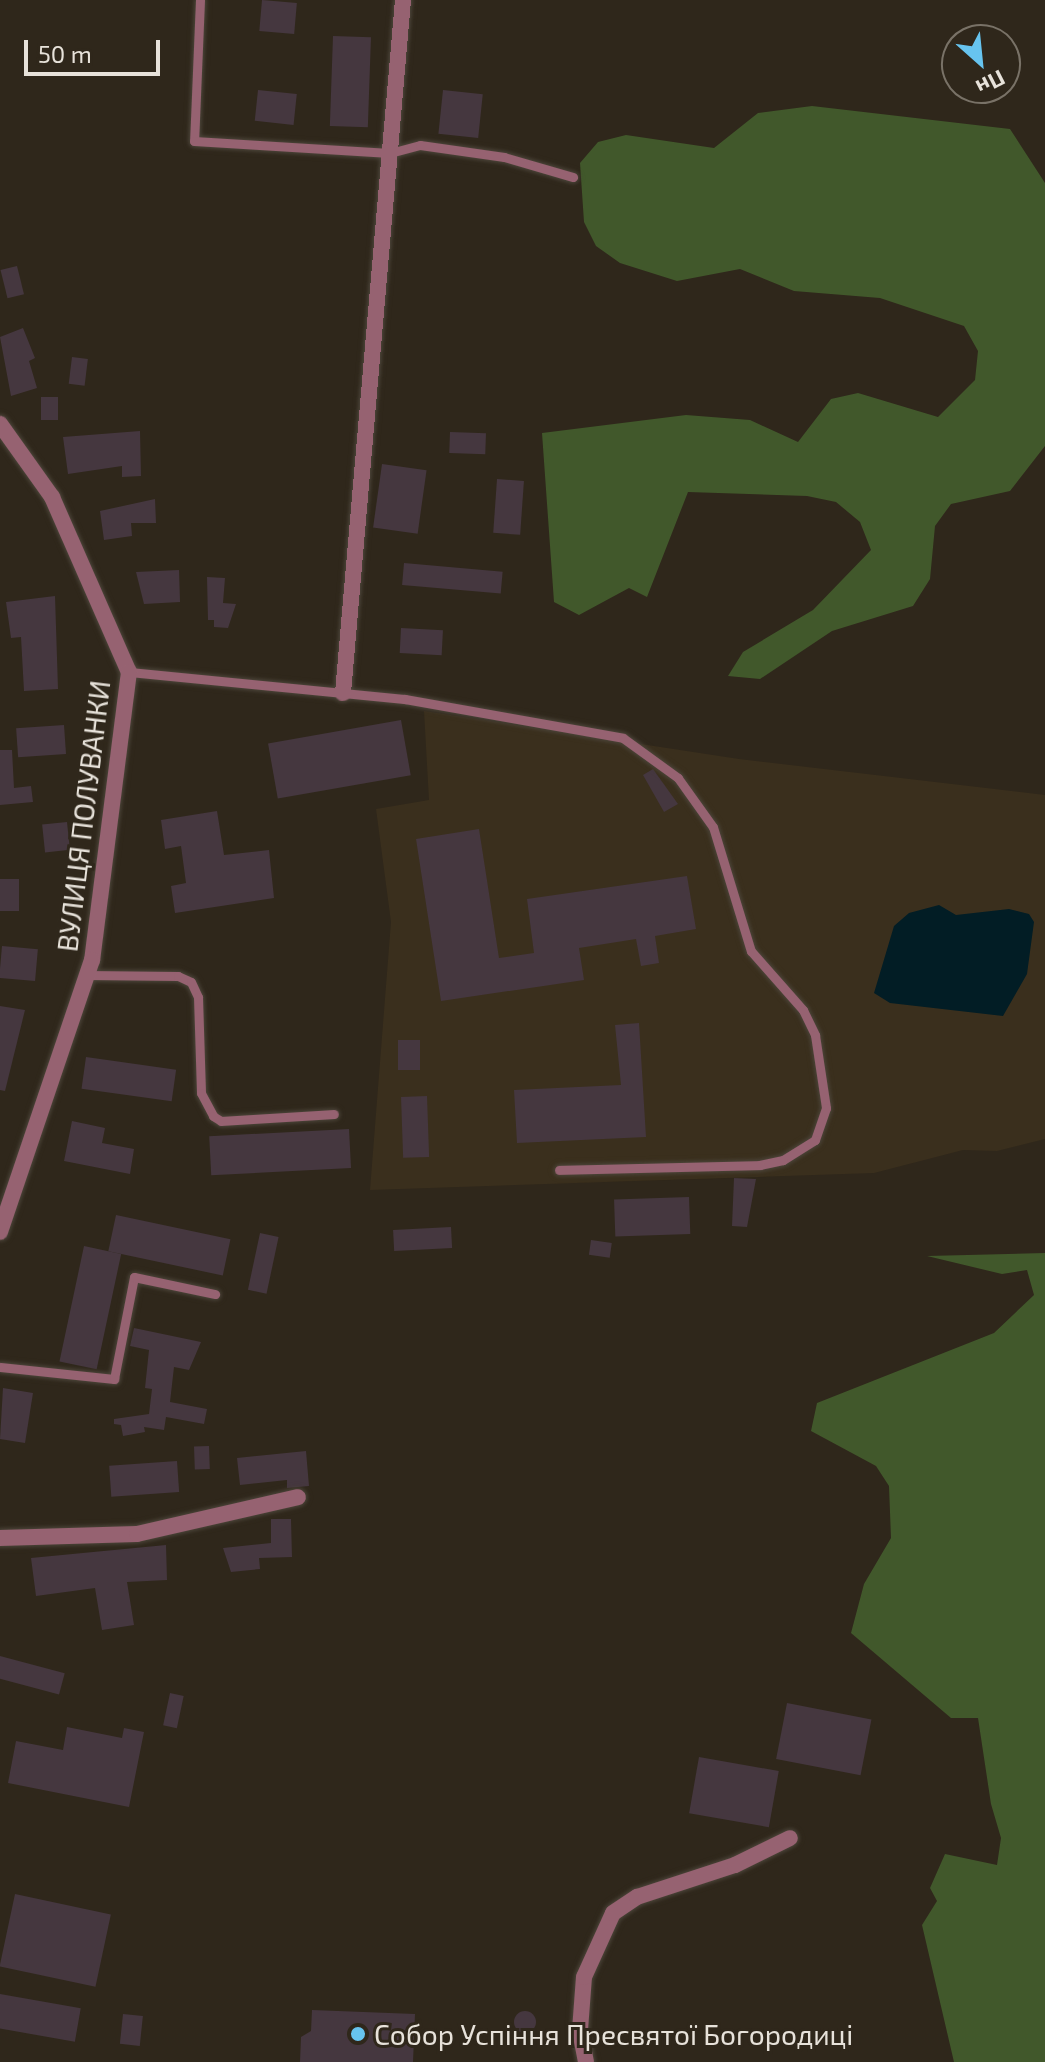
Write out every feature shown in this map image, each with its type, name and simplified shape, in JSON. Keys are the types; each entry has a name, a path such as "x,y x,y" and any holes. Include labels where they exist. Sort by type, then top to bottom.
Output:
{"street":[{"path":"343,693 403,0"},
{"name":"ВУЛИЦЯ ПОЛУВАНКИ","path":"0,424 52,497 129,672 86,975 0,1232"},
{"path":"0,1538 137,1534 298,1497"},
{"path":"586,2062 580,2030 584,1977 613,1913 637,1897 735,1865 790,1838"}],"lane":[{"path":"200,0 194,141 390,153 420,145 504,157 573,177"},
{"path":"129,672 343,693 623,738 678,778 713,827 751,951 803,1010 815,1035 826,1108 815,1140 803,1150 760,1165 559,1170"},
{"path":"86,975 178,976 191,982 198,997 201,1093 213,1116 221,1121 334,1114"},
{"path":"0,1367 114,1379 134,1277 215,1294"}],"shaded area":[{"path":"424,711 739,759 1045,795 1045,1139 997,1151 963,1150 874,1173 370,1190 391,922 376,809 429,800"}],"green space":[{"path":"812,106 1010,129 1045,183 1045,446 1010,491 951,504 935,526 930,579 913,606 832,631 760,679 728,676 743,652 813,610 871,550 860,522 836,502 807,496 688,492 647,597 629,588 579,615 554,602 542,433 686,415 750,420 798,442 831,399 858,393 938,417 975,380 978,351 964,326 880,298 794,291 740,269 677,281 620,263 596,246 584,222 580,163 598,142 626,135 714,148 758,113"},
{"path":"1045,1253 1045,2062 954,2062 922,1925 937,1901 930,1888 945,1854 997,1865 1001,1838 991,1804 978,1718 951,1718 851,1633 864,1584 891,1538 889,1486 876,1466 811,1431 817,1403 994,1333 1034,1295 1027,1270 1002,1274 927,1256"}],"water":[{"path":"939,905 956,915 1009,909 1029,914 1034,922 1027,974 1003,1016 890,1003 874,993 894,926 909,913"}],"building":[{"path":"262,0 297,3 294,34 259,31"},
{"path":"333,36 371,37 368,127 330,126"},
{"path":"258,90 297,94 294,125 255,121"},
{"path":"443,90 483,94 478,138 438,134"},
{"path":"17,266 24,294 8,298 1,270"},
{"path":"23,328 35,358 29,361 37,388 11,396 0,337"},
{"path":"72,357 88,359 85,386 69,384"},
{"path":"41,397 58,397 58,420 41,420"},
{"path":"140,431 141,476 122,477 122,466 68,474 63,437"},
{"path":"450,432 486,433 485,454 449,453"},
{"path":"382,464 427,470 418,534 373,527"},
{"path":"497,479 524,481 520,535 493,533"},
{"path":"155,499 156,523 131,523 132,536 104,540 100,511"},
{"path":"404,563 503,572 501,594 402,585"},
{"path":"179,570 180,602 144,604 136,572"},
{"path":"207,577 225,578 223,603 236,604 228,628 214,627 214,620 208,620"},
{"path":"55,596 58,689 24,691 21,637 11,638 6,602"},
{"path":"401,628 443,630 442,655 400,653"},
{"path":"401,720 411,775 278,799 268,743"},
{"path":"64,725 66,754 18,757 16,728"},
{"path":"0,750 12,750 14,788 31,786 33,802 0,805"},
{"path":"653,769 678,804 664,812 643,775"},
{"path":"217,811 224,855 269,850 274,898 175,913 171,886 186,883 181,846 165,849 161,820"},
{"path":"67,822 70,850 45,852 42,825"},
{"path":"479,829 499,958 534,953 527,899 687,876 696,929 655,936 659,963 641,966 636,939 579,948 584,980 441,1001 416,839"},
{"path":"0,879 19,879 19,911 0,911"},
{"path":"2,946 38,949 35,981 0,978"},
{"path":"0,1006 25,1010 5,1091 0,1090"},
{"path":"639,1023 646,1137 517,1143 514,1090 621,1085 615,1025"},
{"path":"398,1040 420,1040 420,1070 398,1070"},
{"path":"86,1057 176,1070 172,1101 82,1089"},
{"path":"427,1096 429,1157 403,1158 401,1097"},
{"path":"72,1121 105,1128 102,1143 134,1149 130,1174 64,1161"},
{"path":"349,1129 351,1168 211,1175 209,1136"},
{"path":"734,1178 756,1179 747,1227 732,1226"},
{"path":"689,1197 690,1234 615,1237 614,1200"},
{"path":"116,1215 230,1239 223,1276 108,1251"},
{"path":"451,1227 452,1248 394,1251 393,1230"},
{"path":"260,1233 279,1237 267,1294 248,1290"},
{"path":"591,1240 612,1243 610,1258 589,1255"},
{"path":"84,1246 121,1254 97,1369 59,1361"},
{"path":"134,1328 201,1342 189,1370 174,1367 170,1402 207,1409 204,1424 166,1417 164,1430 144,1427 145,1432 123,1436 121,1425 114,1424 114,1419 149,1414 152,1389 145,1388 149,1350 130,1346"},
{"path":"3,1388 33,1393 25,1443 0,1439"},
{"path":"209,1446 210,1469 195,1470 194,1447"},
{"path":"306,1451 309,1486 287,1488 287,1480 240,1485 237,1458"},
{"path":"177,1461 179,1492 111,1497 109,1466"},
{"path":"271,1519 291,1519 292,1557 259,1558 260,1569 231,1572 223,1548 271,1543"},
{"path":"166,1545 167,1580 127,1582 134,1625 102,1630 95,1588 36,1596 31,1558"},
{"path":"0,1656 65,1673 59,1695 0,1679"},
{"path":"170,1693 184,1696 177,1728 163,1725"},
{"path":"787,1703 871,1719 861,1775 776,1759"},
{"path":"67,1727 122,1738 124,1728 144,1732 129,1807 8,1783 16,1741 63,1750"},
{"path":"699,1757 779,1771 769,1827 689,1813"},
{"path":"15,1894 111,1914 95,1987 0,1966"},
{"path":"0,1994 81,2008 75,2042 0,2029"},
{"name":"Собор Успіння Пресвятої Богородиці","path":"312,2010 415,2014 413,2062 300,2062 301,2037 311,2031"},
{"path":"525,2011 533,2014 536,2022 533,2030 525,2033 517,2030 514,2022 517,2014"},
{"path":"123,2014 143,2016 140,2046 120,2044"}],"place":[{"name":"Собор Успіння Пресвятої Богородиці","path":"358,2034"}]}
